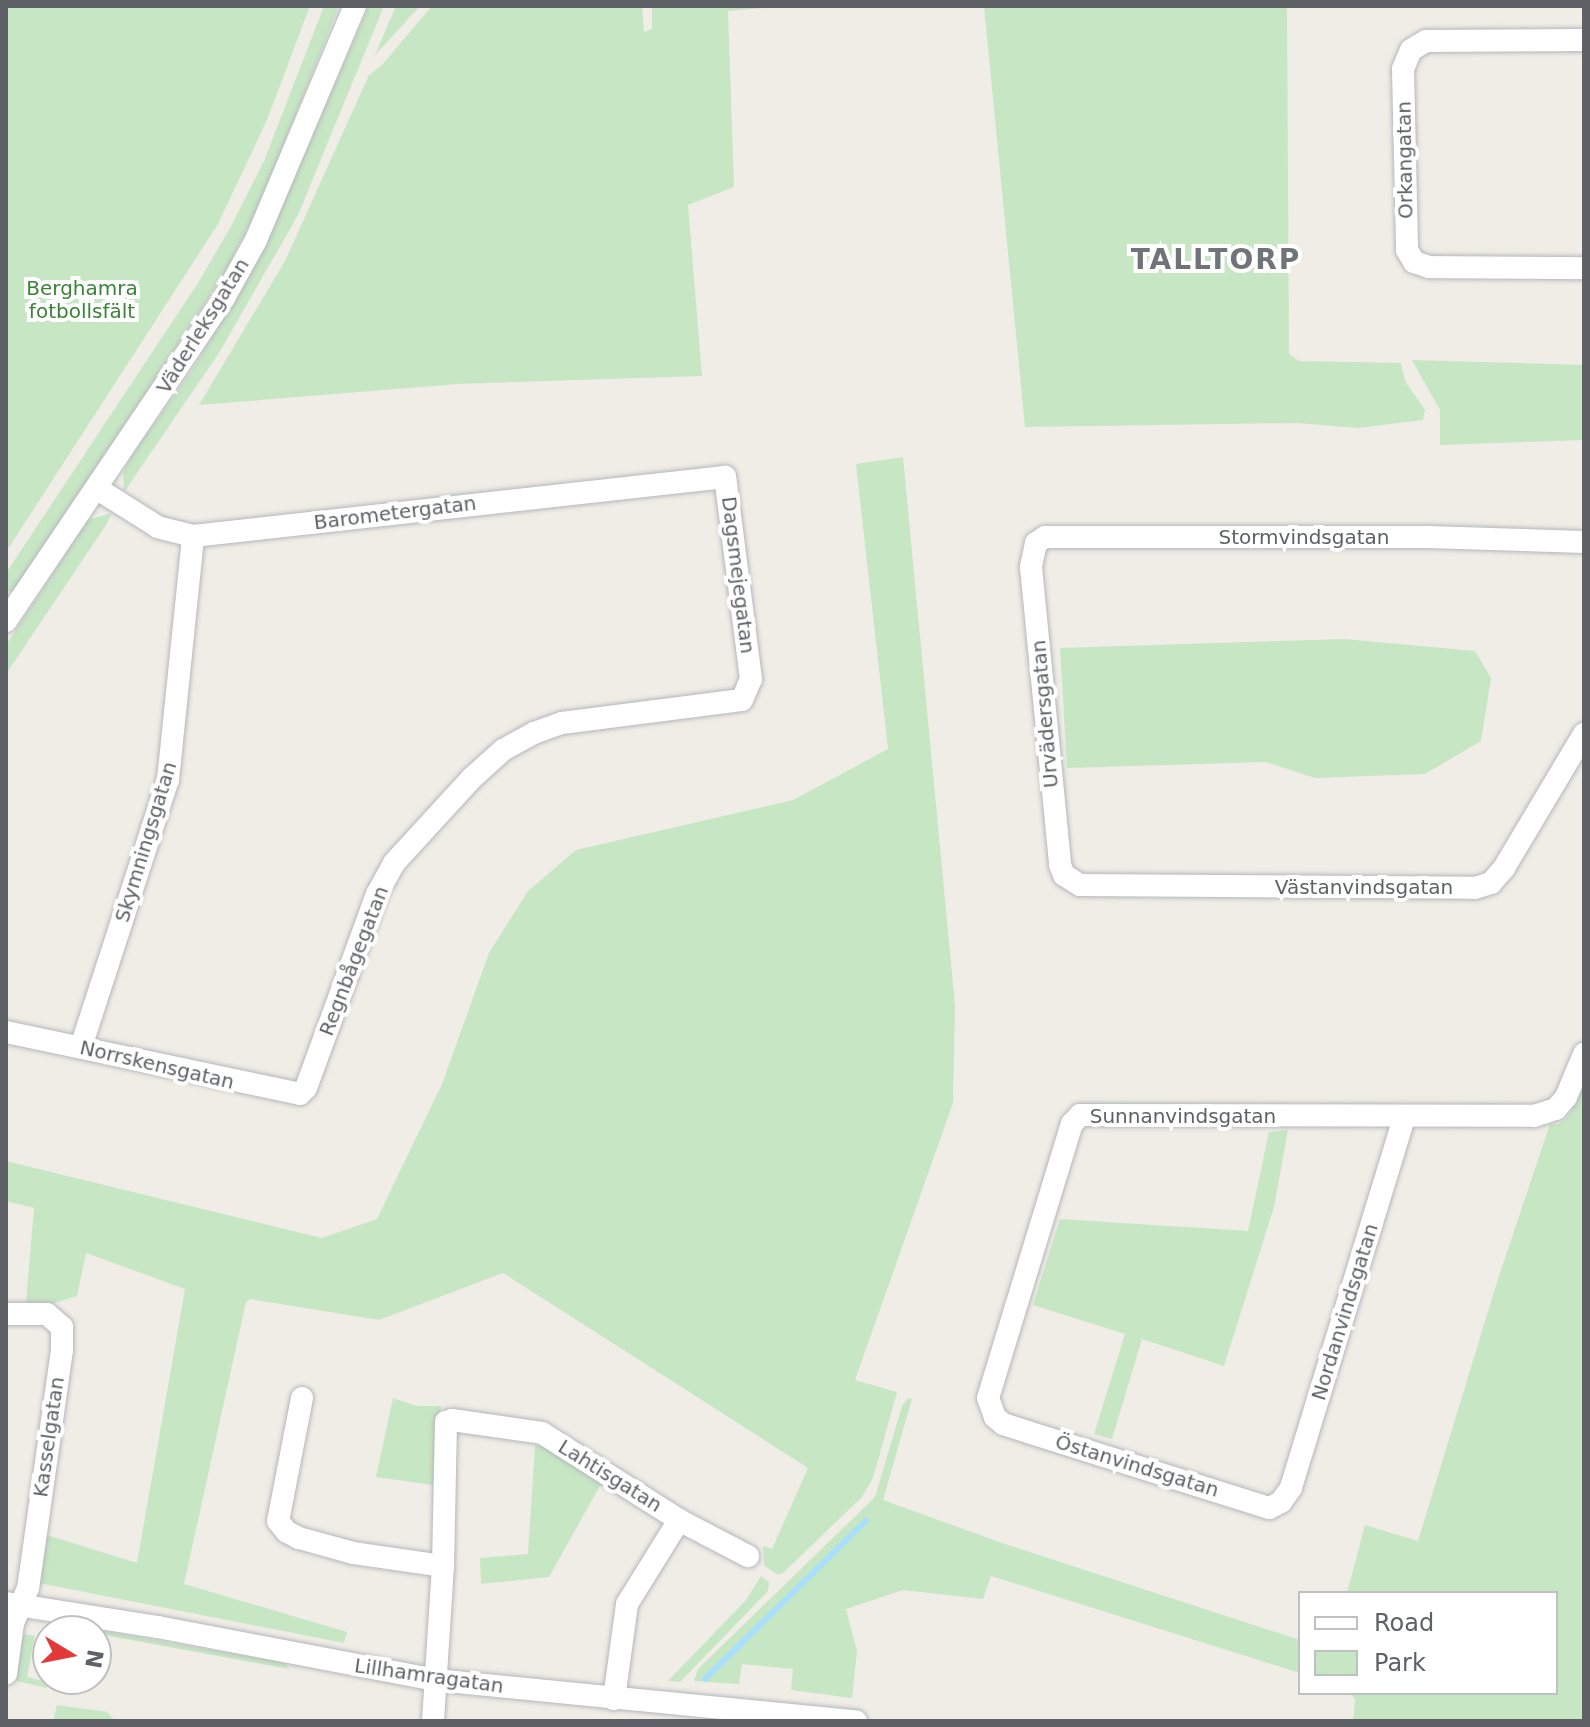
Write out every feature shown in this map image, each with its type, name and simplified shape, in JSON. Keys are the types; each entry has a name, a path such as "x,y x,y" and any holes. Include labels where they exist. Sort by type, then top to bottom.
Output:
{"street":[{"name":"Väderleksgatan","path":"6,621 196,345 256,240 355,6"},
{"name":"Orkangatan","path":"1584,40 1417,44 1403,69 1407,250 1414,262 1429,267 1584,268"},
{"name":"Dagsmejegatan","path":"706,478 725,477 751,679 748,692"},
{"name":"Barometergatan","path":"96,488 158,527 193,536 706,478"},
{"name":"Skymningsgatan","path":"81,1047 168,780 193,536"},
{"name":"Stormvindsgatan","path":"1032,552 1036,543 1045,537 1428,537 1584,542"},
{"name":"Urvädersgatan","path":"1032,552 1064,875"},
{"name":"Regnbågegatan","path":"306,1088 377,894 394,863 472,778 503,750 562,723 731,702 742,700 748,692"},
{"name":"Västanvindsgatan","path":"1064,875 1080,885 1475,888 1491,883 1504,868 1584,734"},
{"name":"Norrskensgatan","path":"6,1032 287,1094 300,1094 306,1088"},
{"name":"Sunnanvindsgatan","path":"995,1417 988,1398 1072,1124 1080,1115 1100,1112 1404,1118 1534,1116 1556,1109 1566,1097 1584,1054"},
{"name":"Nordanvindsgatan","path":"1281,1502 1291,1488 1404,1118"},
{"name":"Kasselgatan","path":"6,1314 47,1314 62,1327 62,1350 14,1605"},
{"path":"302,1398 278,1521 287,1532 353,1553 443,1566"},
{"name":"Östanvindsgatan","path":"995,1417 1003,1424 1269,1508 1281,1502"},
{"name":"Lahtisgatan","path":"433,1721 443,1566 446,1422 452,1420 542,1433 679,1520 748,1556"},
{"name":"Lahtisgatan","path":"614,1699 627,1604 679,1520"},
{"path":"6,1674 14,1605"},
{"name":"Lillhamragatan","path":"14,1605 158,1627 435,1680 856,1721"}],"green space":[{"name":"Berghamra fotbollsfält","path":"6,6 310,6 267,120 218,224 6,552"},
{"path":"324,6 339,6 259,206 225,272 14,593 6,590 6,573 198,283 230,228 264,161"},
{"path":"369,6 384,6 298,215 219,353 124,492 123,473 132,455 191,372 259,258"},
{"path":"396,6 420,6 375,55"},
{"path":"432,6 642,6 644,32 652,29 652,6 788,6 728,11 734,187 688,205 702,376 458,384 199,405 285,261 369,75 381,66"},
{"path":"984,6 1287,6 1289,354 1299,361 1401,363 1405,381 1425,410 1423,420 1359,428 1297,423 1025,427"},
{"path":"1412,360 1584,365 1584,440 1440,445 1440,410"},
{"path":"903,457 955,1005 953,1103 855,1380 897,1392 873,1478 862,1497 782,1574 776,1574 764,1565 763,1546 772,1549 808,1468 503,1273 379,1320 250,1299 246,1302 184,1584 347,1632 344,1643 39,1583 47,1535 137,1563 185,1289 86,1253 77,1296 51,1304 26,1302 34,1208 6,1201 6,1161 322,1238 377,1219 442,1084 489,953 528,891 576,850 793,800 888,749 856,464"},
{"path":"112,513 6,674 6,645 88,520"},
{"path":"1344,639 1475,651 1491,678 1481,741 1425,774 1315,778 1266,762 1067,768 1060,648"},
{"path":"1584,1083 1584,1721 1353,1721 1355,1698 1351,1695 1558,1695 1558,1591 1348,1591 1365,1525 1418,1541 1497,1282 1550,1124 1559,1124 1569,1116"},
{"path":"1288,1130 1274,1207 1224,1366 1142,1339 1112,1439 1094,1434 1125,1334 1033,1305 1060,1219 1248,1231 1269,1132"},
{"path":"393,1398 417,1406 442,1406 434,1426 437,1466 433,1485 376,1477"},
{"path":"908,1398 912,1399 883,1500 1002,1543 1298,1639 1298,1672 991,1576 983,1599 903,1590 846,1609 857,1651 852,1698 791,1690 793,1669 742,1664 739,1684 694,1681 698,1669 875,1497 902,1406"},
{"path":"535,1446 543,1446 601,1484 549,1577 481,1584 480,1558 528,1554"},
{"path":"761,1576 769,1582 768,1591 680,1682 668,1681 746,1600"},
{"path":"112,1633 285,1663 289,1669 112,1637"},
{"path":"23,1634 32,1636 27,1677 32,1678 32,1685 16,1681"},
{"path":"57,1705 107,1712 115,1721 53,1721"}],"waterway":[{"path":"705,1679 866,1521"}],"district":[{"name":"TALLTORP","path":"1216,260"}]}
